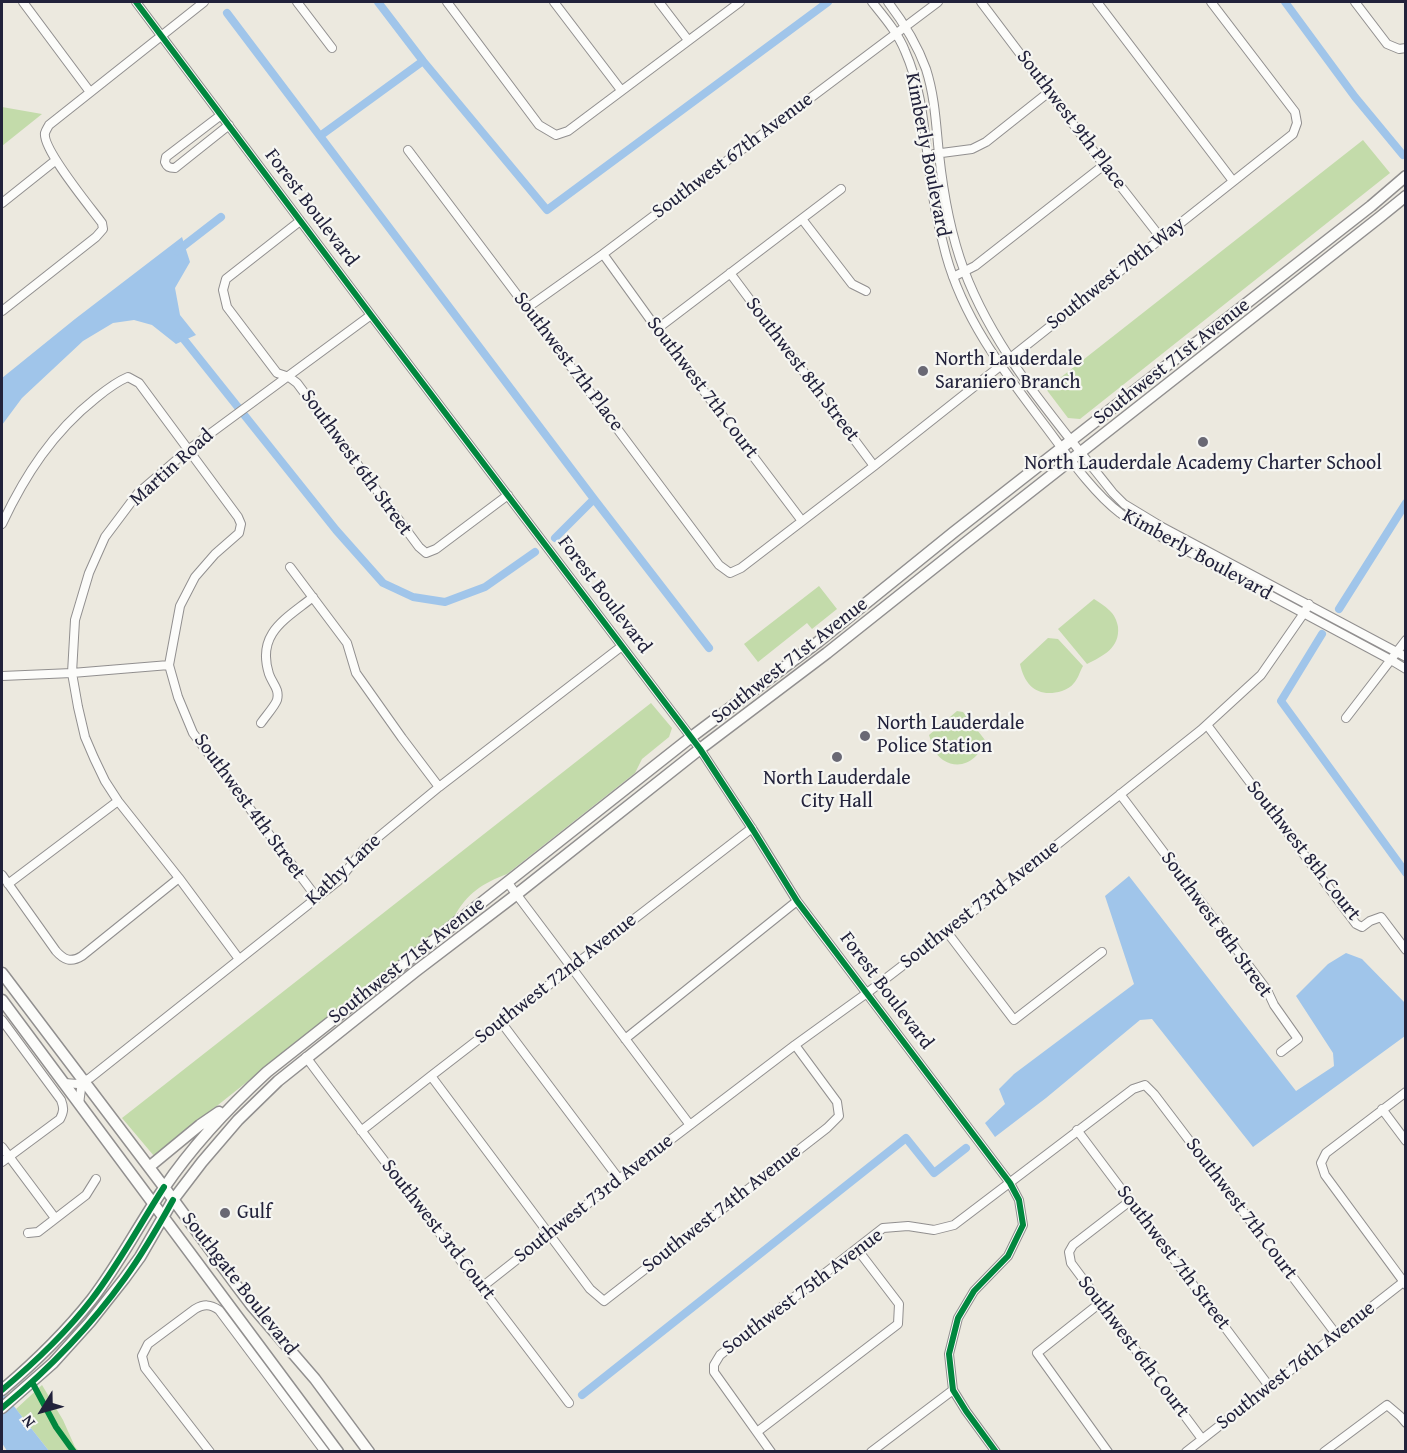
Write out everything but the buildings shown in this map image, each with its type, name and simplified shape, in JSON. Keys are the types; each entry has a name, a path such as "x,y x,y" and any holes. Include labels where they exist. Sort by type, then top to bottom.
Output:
{"main road":[{"name":"Southwest 71st Avenue","path":"4,1389 55,1341 91,1300 164,1187 203,1137 267,1072 690,738 818,642 1406,176"},
{"name":"Southwest 71st Avenue","path":"2,1408 72,1343 140,1257 173,1200 217,1144 263,1095 306,1057 700,749 827,653 1406,196"},
{"name":"Southgate Boulevard","path":"2,973 252,1306 315,1379 369,1452"},
{"name":"Southgate Boulevard","path":"2,1000 338,1452"},
{"path":"263,1095 262,1082 267,1072"},
{"path":"149,1167 200,1125 237,1100"}],"street":[{"path":"22,2 90,92"},
{"path":"136,2 162,35"},
{"path":"2,296 5,308 96,237 103,229 102,223 47,145 45,133 50,125 204,2"},
{"path":"297,2 332,48"},
{"path":"447,2 539,125 556,135 568,131 740,2"},
{"path":"554,2 621,90"},
{"path":"659,2 688,40"},
{"name":"Kimberly Boulevard","path":"872,2 895,33 913,71 922,104 937,216 946,255 960,296 978,332 1000,366 1089,482 1120,513 1179,548 1236,576 1406,669"},
{"name":"Kimberly Boulevard","path":"888,2 917,46 926,70 935,107 939,154 949,213 964,271 976,300 1009,359 1113,493 1124,504 1162,527 1406,657"},
{"name":"Southwest 67th Avenue","path":"527,308 603,254 938,2"},
{"name":"Southwest 9th Place","path":"981,2 1161,238"},
{"path":"1097,2 1233,181"},
{"name":"Southwest 70th Way","path":"730,573 741,568 874,466 1293,134 1298,123 1295,112 1211,2"},
{"path":"1354,2 1387,44 1402,48"},
{"name":"Forest Boulevard","path":"162,35 700,749 797,901 1010,1183 1020,1200 1023,1225 1008,1256 974,1291 958,1318 949,1354 953,1390"},
{"path":"927,154 972,149 986,142 1049,92"},
{"path":"221,115 166,157 166,166 175,168 229,125"},
{"name":"Southwest 7th Place","path":"408,150 718,565 730,573"},
{"path":"2,203 56,160"},
{"path":"953,277 975,266 1104,165"},
{"path":"657,329 841,189"},
{"path":"802,219 852,284 866,291"},
{"name":"Southwest 6th Street","path":"300,221 226,279 223,290 227,307 277,373 297,383 419,547 426,553 435,549 507,495"},
{"name":"Southwest 7th Court","path":"603,254 802,521"},
{"name":"Southwest 8th Street","path":"730,273 874,466"},
{"name":"Martin Road","path":"239,959 105,781 85,737 78,707 72,673 75,620 89,573 105,537 138,493 188,450 371,315"},
{"path":"2,525 16,494 48,445 76,414 115,383 128,377 139,383 188,450"},
{"name":"Southwest 4th Street","path":"188,450 242,524 239,533 215,554 195,577 180,606 169,665 178,697 193,733 317,898"},
{"path":"290,567 347,643 356,673 440,787"},
{"path":"261,723 277,700 277,689 269,676 265,657 267,641 278,625 314,597"},
{"name":"Southwest 73rd Avenue","path":"482,1287 619,1179 947,932 1207,725 1261,675 1309,604"},
{"path":"1347,718 1406,639"},
{"name":"Kathy Lane","path":"84,1082 338,881 364,848 622,646"},
{"path":"2,676 169,665"},
{"name":"Southwest 8th Court","path":"1207,725 1356,924 1362,927 1381,917 1406,950"},
{"name":"Southwest 8th Street","path":"1120,794 1267,990 1274,1005 1298,1040 1281,1052"},
{"path":"8,884 118,801"},
{"name":"Southwest 72nd Avenue","path":"361,1131 752,828"},
{"path":"2,875 56,951 62,958 71,960 82,956 180,878"},
{"path":"508,882 690,1125"},
{"path":"625,1039 797,901"},
{"path":"947,932 1014,1020 1102,952"},
{"path":"2,1020 62,1100 64,1108 60,1119 5,1160"},
{"path":"501,1022 619,1179"},
{"name":"Southwest 74th Avenue","path":"550,1234 590,1289 604,1301 827,1128 839,1116 837,1102 795,1045"},
{"name":"Southwest 3rd Court","path":"306,1057 569,1403"},
{"path":"431,1076 550,1234"},
{"path":"64,1083 73,1085 84,1082"},
{"path":"80,1104 84,1082"},
{"name":"Southwest 7th Court","path":"1145,1085 1335,1334"},
{"name":"Southwest 75th Avenue","path":"757,1432 714,1372 714,1365 720,1355 883,1228 908,1226 934,1230 954,1225 1077,1130 1133,1089 1145,1085"},
{"path":"1405,1282 1325,1175 1321,1163 1326,1153 1406,1092"},
{"path":"1382,1109 1406,1141"},
{"name":"Southwest 7th Street","path":"1077,1130 1269,1386"},
{"path":"2,1147 5,1160 55,1218"},
{"path":"28,1233 38,1232 86,1195 96,1179"},
{"name":"Southwest 6th Court","path":"1130,1201 1072,1245 1069,1252 1071,1263 1202,1439"},
{"path":"771,1452 757,1432 898,1324 899,1304 857,1249"},
{"name":"Southwest 76th Avenue","path":"1186,1452 1335,1334 1405,1282"},
{"path":"1100,1303 1037,1353 1108,1452"},
{"path":"210,1452 146,1368 142,1356 148,1344 195,1309 204,1305 214,1306 219,1310 325,1452"},
{"path":"871,1452 953,1390 996,1452"},
{"path":"1324,1452 1387,1405 1406,1423"}],"green space":[{"path":"2,107 42,114 2,146"},
{"path":"1363,140 1390,173 1080,419 1068,418 1046,389"},
{"path":"819,586 837,609 812,629 807,623 758,662 744,644"},
{"path":"1094,599 1114,616 1118,625 1118,634 1109,650 1087,664 1058,629"},
{"path":"1048,638 1058,639 1083,666 1072,686 1054,693 1034,689 1025,679 1020,664"},
{"path":"651,703 672,728 669,737 642,759 635,773 507,874 476,890 464,901 454,917 154,1156 122,1118"},
{"path":"957,711 963,712 985,740 983,747 975,757 963,764 950,763 940,758 929,735"},
{"path":"42,1385 79,1451 49,1451 16,1409"}],"water":[{"path":"182,237 190,262 175,288 180,315 196,335 176,344 152,325 134,320 113,323 83,341 22,398 2,425 2,378"},
{"path":"1129,876 1296,1091 1334,1066 1333,1053 1296,996 1328,964 1346,953 1362,959 1405,1003 1405,1036 1253,1147 1152,1019 1140,1020 995,1137 985,1123 1005,1104 999,1089 1014,1074 1134,984 1105,896"},
{"path":"2,1391 49,1451 7,1451 2,1443"}],"waterway":[{"path":"378,2 423,61 547,210 828,2"},
{"path":"1285,2 1355,97 1403,155"},
{"path":"227,13 709,648"},
{"path":"320,136 423,61"},
{"path":"177,251 221,217"},
{"path":"178,332 336,530 383,583 413,597 445,602 485,587 535,552"},
{"path":"555,538 594,499"},
{"path":"1339,609 1406,503"},
{"path":"1322,634 1281,701 1406,873"},
{"path":"582,1395 906,1138 934,1173 966,1148"}],"cycle path":[{"path":"136,2 700,749 797,901 1010,1183 1019,1200 1023,1225 1008,1256 974,1291 958,1318 949,1354 953,1390 996,1452"},
{"path":"2,1390 49,1347 82,1312 102,1286 164,1187"},
{"path":"2,1408 36,1379 97,1314 138,1259 173,1200"},
{"path":"32,1382 56,1427 74,1452"}],"place":[{"name":"North Lauderdale Saraniero Branch","path":"923,371"},
{"name":"North Lauderdale Academy Charter School","path":"1203,442"},
{"name":"North Lauderdale Police Station","path":"865,736"},
{"name":"North Lauderdale City Hall","path":"837,757"},
{"name":"Gulf","path":"225,1213"}]}
